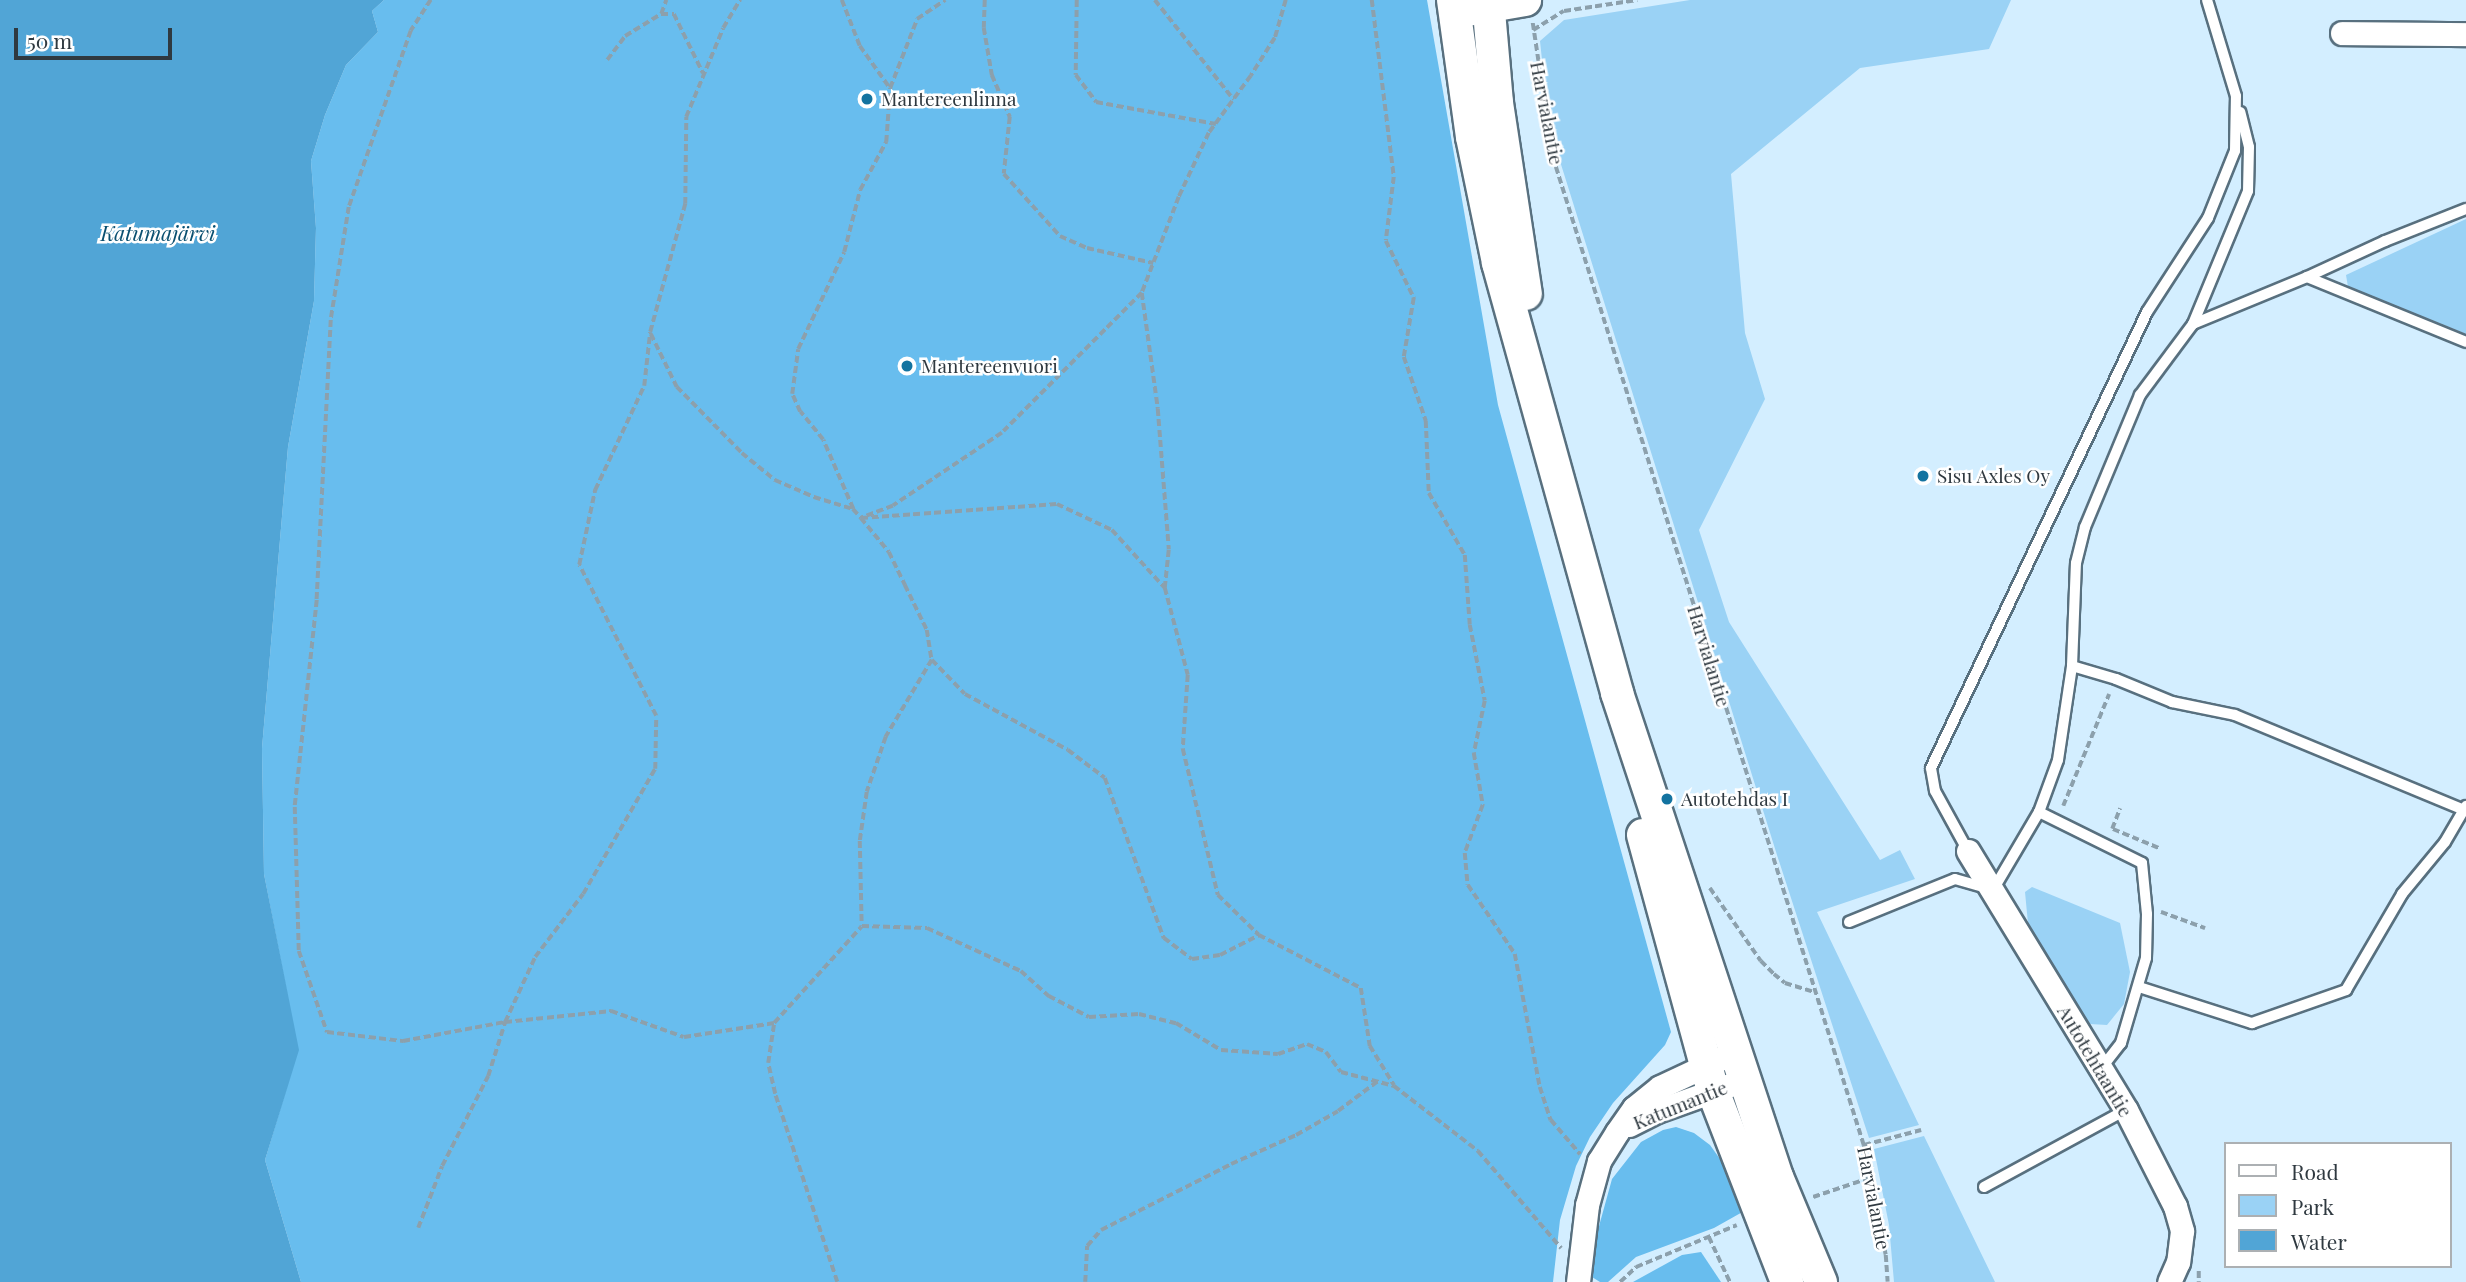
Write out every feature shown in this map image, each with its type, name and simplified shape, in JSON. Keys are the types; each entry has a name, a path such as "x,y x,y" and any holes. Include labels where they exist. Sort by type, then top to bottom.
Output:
{"main road":[{"path":"1488,4 1506,166 1547,437"},
{"path":"1529,15 1488,4 1454,6 1472,137 1498,263 1617,693 1777,1177 1821,1282"},
{"path":"1617,693 1639,820 1710,1078 1787,1282"}],"street":[{"path":"2342,33 2466,34"},
{"name":"Autotehtaantie","path":"1968,851 2126,1110 2175,1206 2182,1231 2178,1262 2169,1282"},
{"name":"Katumantie","path":"1578,1282 1587,1205 1599,1161 1634,1108 1660,1087 1710,1078 1741,1065"}],"lane":[{"path":"1849,922 1955,879 1993,891 2039,812 2059,760 2072,666 2076,563 2085,527 2140,395 2193,324 2248,191 2249,147 2207,0"},
{"path":"1968,851 1935,791 1931,768 2147,312 2208,218 2235,151 2236,96"},
{"path":"2193,324 2307,277 2385,240 2466,209"},
{"path":"2307,277 2466,342"},
{"path":"2072,666 2116,679 2172,702 2235,715 2465,808 2445,842 2403,894 2346,990 2252,1023 2139,986"},
{"path":"2039,812 2142,863 2146,906 2146,958 2121,1043 2101,1069"},
{"path":"1984,1187 2126,1110"}],"path":[{"path":"431,0 411,31 348,207 331,320 317,600 295,807 299,951 327,1032 403,1041 505,1021 611,1012 684,1037 774,1023"},
{"path":"661,14 666,0"},
{"path":"418,1228 442,1166 488,1076 505,1021 535,957 583,894 655,769 656,716 579,565 594,490 644,386 650,332 685,204 686,117 723,27 740,0"},
{"path":"842,0 860,47 890,88"},
{"path":"945,0 917,19 890,88 886,142 860,190 844,252 798,349 792,394 800,412 823,440 853,509 889,552 927,631 932,660 965,694 1068,750 1105,778 1164,938 1192,959 1220,955 1259,934"},
{"path":"985,0 984,28 992,75 1010,117 1004,174 1060,236 1087,248 1153,263"},
{"path":"1077,0 1076,75 1096,102 1216,124"},
{"path":"1155,0 1234,100"},
{"path":"861,518 893,506 1002,433 1142,293 1179,197 1216,124 1275,37 1286,0"},
{"path":"1372,0 1394,177 1386,241 1415,298 1404,357 1426,421 1430,493 1465,555 1470,625 1485,701 1474,753 1483,805 1465,853 1468,884 1515,954 1540,1087 1551,1120 1595,1176"},
{"path":"1529,15 1637,0"},
{"path":"607,60 625,36 661,14 674,15 703,73"},
{"name":"Harvialantie","path":"1529,15 1553,157 1864,1145 1872,1177 1888,1282"},
{"path":"1142,293 1158,409 1168,550 1165,588 1188,675 1183,749 1218,895 1259,934 1361,988 1370,1046 1394,1086"},
{"path":"650,332 677,387 742,453 775,480 814,498 853,509"},
{"path":"861,518 1058,504 1112,530 1165,588"},
{"path":"837,1282 775,1094 768,1063 774,1023 862,926 860,841 867,792 886,737 932,660"},
{"path":"2062,808 2116,679"},
{"path":"2112,829 2120,808"},
{"path":"2099,824 2159,848"},
{"path":"1704,879 1773,974 1784,983 1815,992"},
{"path":"2146,906 2205,928"},
{"path":"862,926 927,929 1021,971 1049,996 1089,1017 1139,1014 1176,1023 1221,1050 1278,1054 1307,1044 1326,1052 1341,1072 1394,1086 1478,1151 1562,1248"},
{"path":"1084,1282 1087,1246 1101,1230 1231,1164 1296,1135 1338,1111 1378,1081"},
{"path":"1864,1145 1921,1129"},
{"path":"1812,1198 1872,1177"},
{"path":"1620,1282 1636,1267 1674,1249 1740,1224"},
{"path":"1709,1237 1730,1282"}],"green space":[{"path":"1690,0 2011,0 1989,49 1860,68 1731,174 1745,333 1765,399 1699,530 1729,622 1880,860 1900,850 1915,879 1817,912 1919,1125 1869,1138 1777,855 1559,158 1543,69 1540,41 1564,20"},
{"path":"2466,219 2466,334 2348,287 2346,275"},
{"path":"2032,887 2120,923 2130,972 2124,1004 2107,1025 2090,1024 2029,934 2025,892"},
{"path":"1924,1136 1995,1282 1894,1282 1889,1225 1874,1149"}],"shaded area":[{"path":"384,0 1427,0 1498,405 1671,1032 1665,1045 1613,1103 1590,1137 1576,1166 1560,1220 1553,1282 301,1282 265,1160 298,1050 264,874 262,748 288,447 314,301 316,228 311,161 325,115 346,65 378,32 372,11"},
{"path":"1676,1127 1694,1133 1710,1145 1730,1173 1746,1210 1714,1228 1636,1257 1608,1282 1600,1282 1592,1277 1596,1237 1612,1179 1641,1142 1663,1130"},
{"path":"1701,1252 1721,1282 1633,1282 1682,1255"}],"water":[{"name":"Katumajärvi","path":"0,0 384,0 372,11 378,32 346,65 325,115 311,161 316,228 314,301 288,447 262,748 264,874 299,1050 265,1160 301,1282 0,1282"}],"place":[{"name":"Mantereenlinna","path":"867,99"},
{"name":"Mantereenvuori","path":"907,366"},
{"name":"Sisu Axles Oy","path":"1923,476"},
{"name":"Autotehdas I","path":"1667,799"}]}
